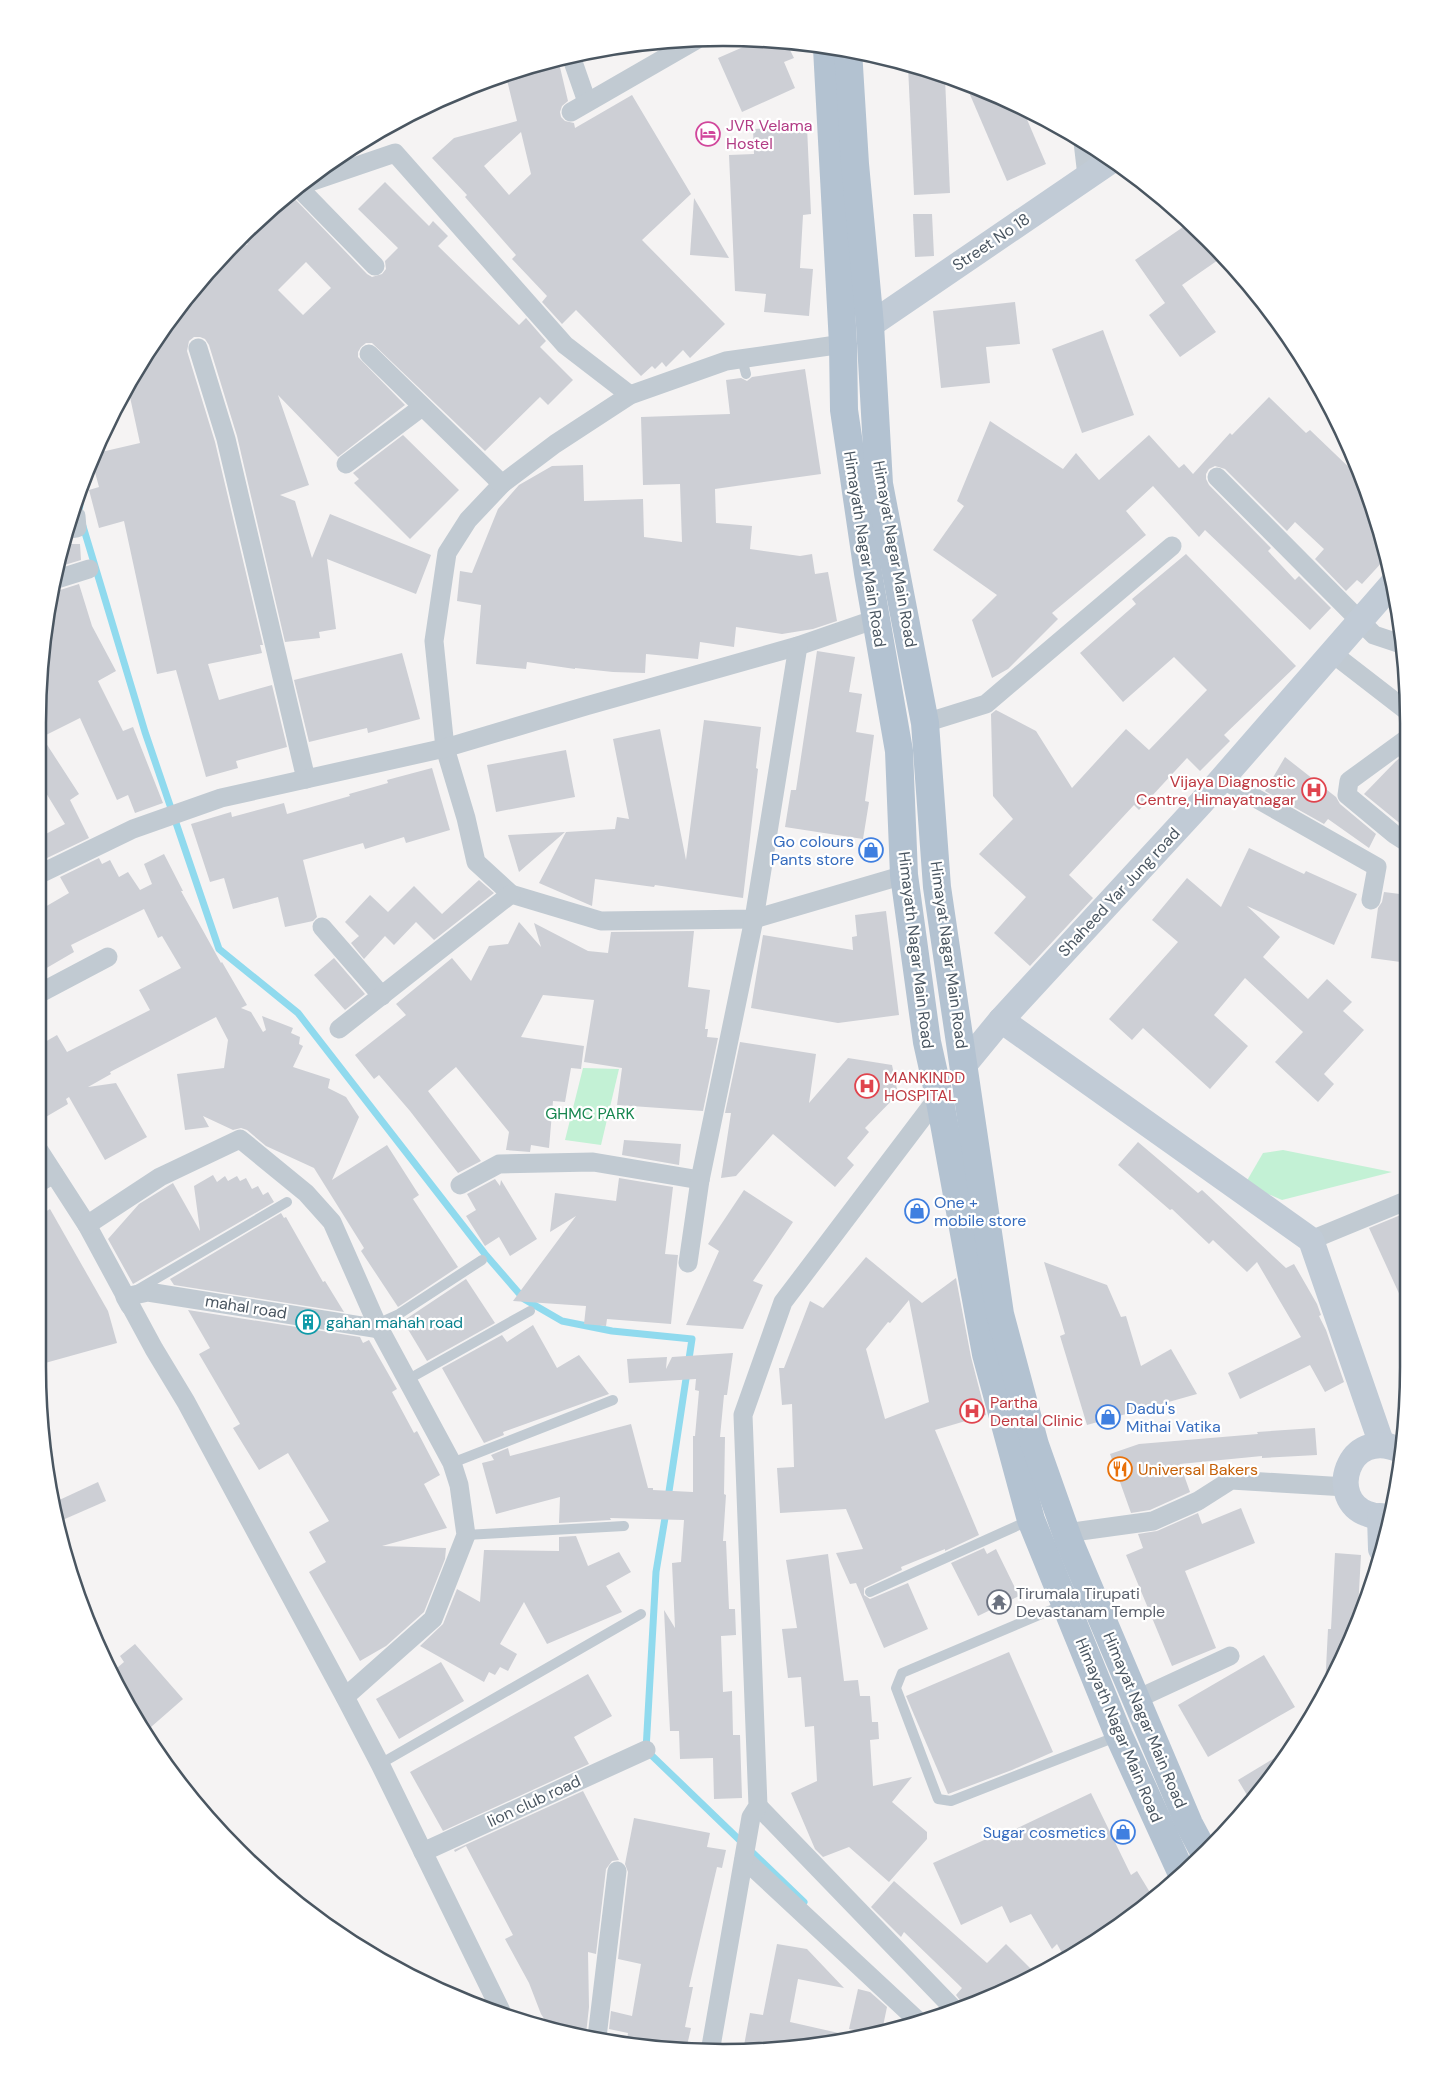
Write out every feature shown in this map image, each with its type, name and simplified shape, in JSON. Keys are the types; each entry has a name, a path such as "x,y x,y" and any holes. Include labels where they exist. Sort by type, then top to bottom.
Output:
{"main road":[{"name":"Himayath Nagar Main Road","path":"827,55 843,344 844,410 876,620 899,751 904,875 927,1042 939,1096 986,1354 1031,1520 1119,1736 1179,1867"},
{"name":"Himayat Nagar Main Road","path":"848,58 855,164 870,324 879,484 925,724 937,887 1000,1314 1035,1445 1066,1533 1189,1824 1201,1847"},
{"path":"939,1096 964,1065"}],"street":[{"path":"572,63 579,107 682,48"},
{"path":"1084,151 1087,176"},
{"path":"322,178 395,154 565,345 630,395"},
{"name":"Street No 18","path":"870,324 1105,164"},
{"path":"303,192 376,266"},
{"path":"843,344 744,366 726,361 630,395 555,444 502,484 468,520 447,553 434,641 445,748 466,818 476,862 511,894 601,921 754,919 904,875"},
{"path":"198,348 226,439 306,779"},
{"path":"369,354 422,408 502,484"},
{"path":"346,464 422,408"},
{"path":"1217,477 1374,635 1395,642"},
{"path":"925,724 986,704 1172,546"},
{"path":"62,577 89,569"},
{"name":"Shaheed Yar Jung road","path":"964,1065 1001,1020 1222,779 1387,590"},
{"path":"46,866 133,829 221,798 445,748 798,646 876,620"},
{"path":"688,1263 700,1180 754,919 798,646"},
{"path":"1332,653 1399,705"},
{"path":"1400,744 1349,781 1346,788 1347,795 1400,838"},
{"path":"1222,779 1377,868 1371,900"},
{"path":"339,1029 511,894"},
{"path":"322,927 382,996"},
{"path":"46,990 108,957"},
{"path":"1001,1020 1311,1240 1391,1447 1365,1448 1355,1455 1348,1466 1346,1487 1350,1498 1365,1513 1383,1516"},
{"path":"712,2043 744,1859 755,1811 743,1415 783,1302 939,1096"},
{"path":"87,1225 160,1177 240,1139 306,1193 332,1222 379,1326 452,1463 459,1485 466,1534 433,1619 345,1697"},
{"path":"46,1162 87,1225 345,1697 380,1764 498,2005"},
{"path":"460,1186 499,1164 593,1162 700,1180"},
{"path":"46,1178 54,1174"},
{"path":"1311,1240 1400,1203"},
{"name":"mahal road","path":"128,1302 148,1292 379,1326"},
{"path":"1066,1533 1154,1521 1198,1502 1231,1480 1346,1487"},
{"path":"1136,1699 1230,1656"},
{"name":"lion club road","path":"423,1852 646,1750"},
{"path":"755,1811 950,2005"},
{"path":"744,1859 913,2016"},
{"path":"598,2032 617,1871"}],"lane":[{"path":"128,1302 287,1202"},
{"path":"379,1326 482,1260"},
{"path":"407,1380 530,1311"},
{"path":"452,1463 613,1400"},
{"path":"870,1592 1031,1520"},
{"path":"466,1534 624,1526"},
{"path":"1065,1604 902,1673 896,1688 938,1799 951,1801 1119,1736"},
{"path":"380,1764 641,1614"}],"green space":[{"name":"GHMC PARK","path":"583,1068 619,1069 601,1145 565,1140"},
{"path":"1283,1150 1392,1172 1282,1200 1245,1184 1263,1153"}],"building":[{"path":"743,47 790,50 794,58 784,62 795,88 742,112 718,58"},
{"path":"560,66 568,101 562,106 561,117 565,121 574,123 575,128 632,95 691,194 642,240 725,324 690,358 683,350 666,367 662,362 655,369 652,366 641,376 576,310 562,324 542,302 547,296 512,259 516,255 465,197 467,195 432,158 454,138 517,121 507,81","holes":["521,132 531,174 509,195 484,166"]},
{"path":"908,72 945,84 950,193 914,195"},
{"path":"969,93 1027,118 1046,164 1007,181"},
{"path":"807,127 811,214 803,215 800,268 813,269 809,316 764,312 766,294 735,291 729,155 754,154 753,129"},
{"path":"385,182 429,226 433,221 448,236 438,246 519,325 526,318 546,341 540,347 573,380 548,405 540,397 485,451 372,343 366,343 361,347 358,357 405,405 338,457 278,395 309,485 280,495 295,501 312,558 330,514 431,555 416,594 327,559 336,629 319,632 320,638 285,642 237,436 209,345 205,339 200,337 194,337 189,341 187,351 215,442 263,645 260,645 262,653 208,664 219,700 272,685 287,747 236,761 238,768 206,777 176,670 157,674 124,521 99,528 89,490 99,487 95,472 104,451 140,443 130,398 160,347 186,311 241,248 248,244 246,242 295,199 372,277 382,274 386,269 385,261 398,248 358,209","holes":["306,262 331,288 303,315 278,290"]},
{"path":"694,198 729,258 690,255"},
{"path":"913,214 932,214 934,256 915,257"},
{"path":"1183,227 1217,261 1182,285 1216,332 1180,357 1149,315 1165,303 1135,260"},
{"path":"1015,302 1020,344 986,347 990,383 941,388 933,311"},
{"path":"1103,330 1134,415 1082,433 1052,349"},
{"path":"805,369 821,474 715,489 716,523 752,526 750,549 800,556 812,554 815,574 828,572 837,621 813,629 782,634 736,627 734,647 700,642 698,659 646,654 645,673 575,669 527,662 526,669 476,664 481,605 457,601 460,571 472,573 498,509 519,485 552,466 583,465 584,501 643,499 644,537 682,542 680,484 643,485 641,417 730,414 726,380 741,378 747,381 752,377"},
{"path":"1269,397 1306,433 1310,430 1349,468 1364,505 1381,564 1362,584 1357,580 1346,591 1315,559 1324,549 1295,522 1287,531 1225,469 1215,466 1209,469 1206,474 1209,485 1271,548 1268,551 1295,580 1299,576 1331,608 1310,630 1205,530 1199,537 1153,486 1126,511 1146,535 1052,613 1058,619 1008,669 992,678 972,620 997,595 933,550 964,506 957,501 990,421 1063,469 1076,453 1099,480 1149,435 1179,468 1184,464 1193,474 1230,433 1232,435"},
{"path":"403,435 459,490 410,539 354,483 359,479 353,473"},
{"path":"70,544 80,544 81,560 65,565"},
{"path":"1186,554 1296,666 1224,735 1230,741 1200,771 1187,758 1139,810 1134,805 1069,875 1093,898 1030,966 994,933 1026,897 979,854 1013,819 993,796 991,714 996,710 1036,731 1072,788 1126,729 1149,750 1207,690 1174,657 1123,702 1080,653 1136,604 1132,599"},
{"path":"79,584 92,626 116,671 98,681 123,731 133,727 163,803 135,813 128,795 117,800 80,718 46,735 52,635 59,590"},
{"path":"817,651 855,657 849,692 862,694 856,732 874,735 865,801 869,802 863,839 785,827 791,790 796,790"},
{"path":"402,653 420,719 368,733 367,728 309,742 294,680"},
{"path":"704,720 761,727 743,898 655,885 654,887 595,879 592,906 539,883 566,832 615,829 617,817 629,819 613,739 660,729 686,860"},
{"path":"46,743 79,794 70,800 89,838 47,858 46,834 65,824 46,793"},
{"path":"566,750 575,797 496,812 487,765"},
{"path":"1285,757 1336,797 1340,804 1376,834 1369,848 1328,819 1324,824 1265,791"},
{"path":"1400,758 1400,823 1364,794"},
{"path":"432,768 450,830 406,843 404,837 365,849 363,843 303,860 317,917 313,921 285,927 278,897 233,909 224,878 210,882 191,824 231,812 232,817 284,803 287,814 350,796 349,794 388,783 387,780"},
{"path":"565,832 519,872 508,835"},
{"path":"1249,848 1304,874 1306,871 1357,894 1334,945 1247,906 1280,937 1263,957 1308,999 1327,979 1352,1002 1343,1011 1364,1030 1324,1074 1334,1084 1318,1102 1275,1062 1303,1032 1245,978 1214,1015 1248,1046 1210,1089 1143,1028 1132,1040 1109,1019 1178,942 1152,920 1187,878 1221,907"},
{"path":"164,854 183,891 181,891 247,1005 241,1008 251,1012 263,1032 266,1030 262,1016 293,1028 291,1033 300,1037 299,1044 303,1046 293,1067 330,1079 328,1088 346,1097 359,1117 332,1180 387,1145 419,1195 413,1199 458,1267 398,1307 361,1251 364,1248 314,1168 266,1146 247,1130 241,1128 233,1130 203,1116 209,1127 185,1130 177,1074 224,1068 228,1040 216,1017 110,1072 111,1074 88,1087 116,1083 147,1137 105,1160 69,1097 66,1099 68,1104 46,1117 46,1041 57,1035 67,1052 150,1010 139,990 181,968 162,936 158,938 144,909 71,945 74,952 46,968 46,906 69,893 60,877 99,858 102,864 110,860 119,877 128,872 140,890 152,884 144,864"},
{"path":"479,880 494,893 434,940 416,922 394,945 385,936 364,959 351,943 359,936 345,922 370,895 388,912 414,886 442,914"},
{"path":"1384,892 1400,894 1400,962 1371,958 1378,908 1382,902"},
{"path":"886,911 899,1015 838,1023 751,1008 763,935 853,950 852,937 857,936 855,915"},
{"path":"519,922 541,947 534,923 588,951 608,953 611,932 694,931 688,987 710,990 705,1029 708,1029 707,1037 718,1038 703,1111 617,1105 622,1068 584,1062 594,1000 543,995 521,1037 584,1046 581,1069 571,1068 565,1102 553,1101 549,1148 531,1145 530,1152 506,1150 509,1132 456,1067 428,1091 481,1161 458,1173 410,1111 379,1075 374,1079 355,1055 406,1015 396,1004 452,958 471,981 489,946 508,944"},
{"path":"334,958 365,994 345,1010 314,975"},
{"path":"740,1042 816,1054 809,1103 848,1058 892,1065 898,1094 865,1128 869,1132 847,1158 854,1165 835,1187 773,1134 736,1176 721,1178 731,1113 725,1113"},
{"path":"624,1140 681,1144 679,1165 622,1155"},
{"path":"1138,1142 1198,1193 1202,1190 1286,1268 1294,1264 1317,1304 1321,1315 1319,1316 1326,1330 1344,1382 1325,1392 1310,1365 1240,1399 1228,1373 1301,1337 1257,1262 1247,1272 1213,1240 1209,1244 1172,1209 1170,1210 1118,1165"},
{"path":"213,1175 217,1182 225,1176 228,1181 237,1176 240,1181 246,1178 252,1189 258,1186 263,1195 268,1192 274,1202 133,1284 108,1239 139,1204 173,1183 200,1231 194,1186"},
{"path":"619,1178 673,1187 665,1254 678,1255 671,1324 607,1319 606,1326 584,1324 586,1306 513,1301 576,1216 550,1232 555,1193 616,1201"},
{"path":"495,1179 500,1186 501,1180 537,1239 510,1256 499,1237 485,1246 466,1216 476,1210 467,1194"},
{"path":"744,1190 793,1222 753,1281 763,1285 743,1329 686,1325 719,1251 708,1244"},
{"path":"50,1209 108,1311 117,1343 46,1363 46,1211"},
{"path":"281,1213 284,1218 286,1217 323,1282 325,1281 344,1312 174,1285 170,1279"},
{"path":"1400,1215 1400,1296 1369,1228"},
{"path":"866,1257 922,1303 956,1278 971,1357 986,1415 935,1430 979,1535 945,1551 945,1549 901,1567 902,1570 864,1588 864,1595 870,1599 908,1583 928,1629 884,1648 856,1583 850,1584 836,1553 863,1549 846,1509 780,1513 777,1468 794,1467 792,1404 782,1405 779,1368 784,1368 810,1301 823,1308","holes":["909,1300 929,1402 885,1419 866,1349"]},
{"path":"1044,1262 1107,1285 1121,1317 1126,1316 1141,1366 1171,1349 1197,1394 1087,1425 1060,1336 1065,1334"},
{"path":"466,1279 495,1323 427,1361 403,1321"},
{"path":"188,1310 360,1337 363,1343 369,1340 397,1389 392,1392 414,1433 417,1431 440,1475 424,1484 447,1528 382,1546 446,1548 445,1559 424,1612 386,1646 360,1661 309,1572 326,1562 309,1532 329,1521 288,1453 259,1470 233,1428 240,1424 199,1354 210,1348"},
{"path":"533,1325 557,1368 579,1355 609,1394 503,1432 504,1435 484,1443 442,1368 502,1335 507,1342"},
{"path":"733,1353 727,1395 724,1395 720,1437 725,1437 724,1494 726,1495 723,1541 726,1541 729,1609 735,1609 736,1635 721,1636 723,1692 732,1691 733,1735 740,1735 742,1798 714,1799 713,1758 680,1759 679,1731 670,1731 664,1610 675,1628 672,1563 681,1562 684,1520 610,1518 611,1520 559,1523 560,1497 496,1514 482,1463 494,1460 491,1455 508,1448 510,1456 631,1424 648,1488 653,1488 653,1490 693,1492 693,1436 695,1436 699,1391 695,1390 696,1379 629,1383 627,1359 667,1357 666,1369 672,1357"},
{"path":"1315,1428 1317,1455 1262,1458 1262,1456 1180,1464 1190,1492 1150,1510 1131,1513 1110,1454 1139,1444"},
{"path":"98,1482 106,1501 64,1519 59,1500"},
{"path":"1241,1508 1255,1543 1185,1571 1216,1648 1172,1666 1126,1555 1143,1548 1138,1534 1157,1531 1198,1513 1202,1524"},
{"path":"576,1536 588,1566 619,1552 631,1572 606,1586 622,1612 547,1644 524,1602 500,1644 517,1654 508,1671 500,1667 495,1675 489,1672 484,1682 420,1646 443,1624 457,1589 480,1602 484,1550 559,1551 559,1537"},
{"path":"984,1548 987,1554 996,1549 1019,1596 978,1616 951,1563"},
{"path":"1335,1553 1361,1555 1359,1599 1326,1674 1328,1629 1331,1629"},
{"path":"828,1554 844,1681 858,1680 860,1696 870,1696 872,1722 878,1722 879,1739 870,1740 873,1786 912,1777 892,1802 927,1832 927,1839 889,1882 849,1847 823,1857 815,1849 791,1793 817,1781 814,1726 805,1727 801,1677 788,1678 782,1629 797,1628 786,1560"},
{"path":"135,1644 183,1699 151,1727 117,1668 124,1662 120,1656"},
{"path":"1009,1652 1053,1752 948,1794 906,1696"},
{"path":"1264,1655 1295,1707 1208,1757 1178,1705"},
{"path":"441,1662 464,1701 399,1739 376,1699"},
{"path":"588,1674 612,1716 574,1737 589,1764 443,1831 410,1772"},
{"path":"1276,1757 1247,1795 1238,1780"},
{"path":"583,1791 619,1860 612,1861 606,1869 596,1954 588,1952 589,2007 586,2030 545,2020 529,1983 505,1939 513,1935 466,1846 455,1852 454,1850"},
{"path":"1091,1793 1131,1875 1137,1871 1150,1892 1099,1930 1062,1952 1057,1944 1052,1949 1031,1914 1010,1923 1002,1906 961,1925 933,1863 1002,1832 1003,1835"},
{"path":"634,1818 710,1833 707,1847 726,1850 722,1868 717,1867 689,1987 693,1987 685,2027 691,2028 688,2042 627,2037 628,2033 609,2029 611,2011 632,2016 641,1964 618,1959 628,1872 625,1864"},
{"path":"894,1881 987,1963 1006,1944 1031,1969 960,2001 956,1995 962,1988 904,1932 901,1937 871,1907"},
{"path":"777,1944 807,1949 844,1988 798,1979 790,2022 840,2033 811,2038 744,2043 750,2013 763,2015"},
{"path":"858,1989 870,1992 887,2007 883,2024 857,2031 849,2029"}],"waterway":[{"path":"79,514 145,732 219,949 298,1013 485,1254 524,1299 562,1321 612,1331 692,1339 668,1498"},
{"path":"666,1512 656,1572 646,1750 804,1902"}],"place":[{"name":"JVR Velama Hostel","path":"708,134"},
{"name":"Vijaya Diagnostic Centre, Himayatnagar","path":"1314,790"},
{"name":"Go colours Pants store","path":"871,850"},
{"name":"MANKINDD HOSPITAL","path":"867,1086"},
{"name":"One + mobile store","path":"917,1211"},
{"name":"gahan mahah road","path":"308,1322"},
{"name":"Partha Dental Clinic","path":"972,1411"},
{"name":"Dadu's Mithai Vatika","path":"1108,1417"},
{"name":"Universal Bakers","path":"1120,1469"},
{"name":"Tirumala Tirupati Devastanam Temple","path":"999,1602"},
{"name":"Sugar cosmetics","path":"1123,1832"}]}
